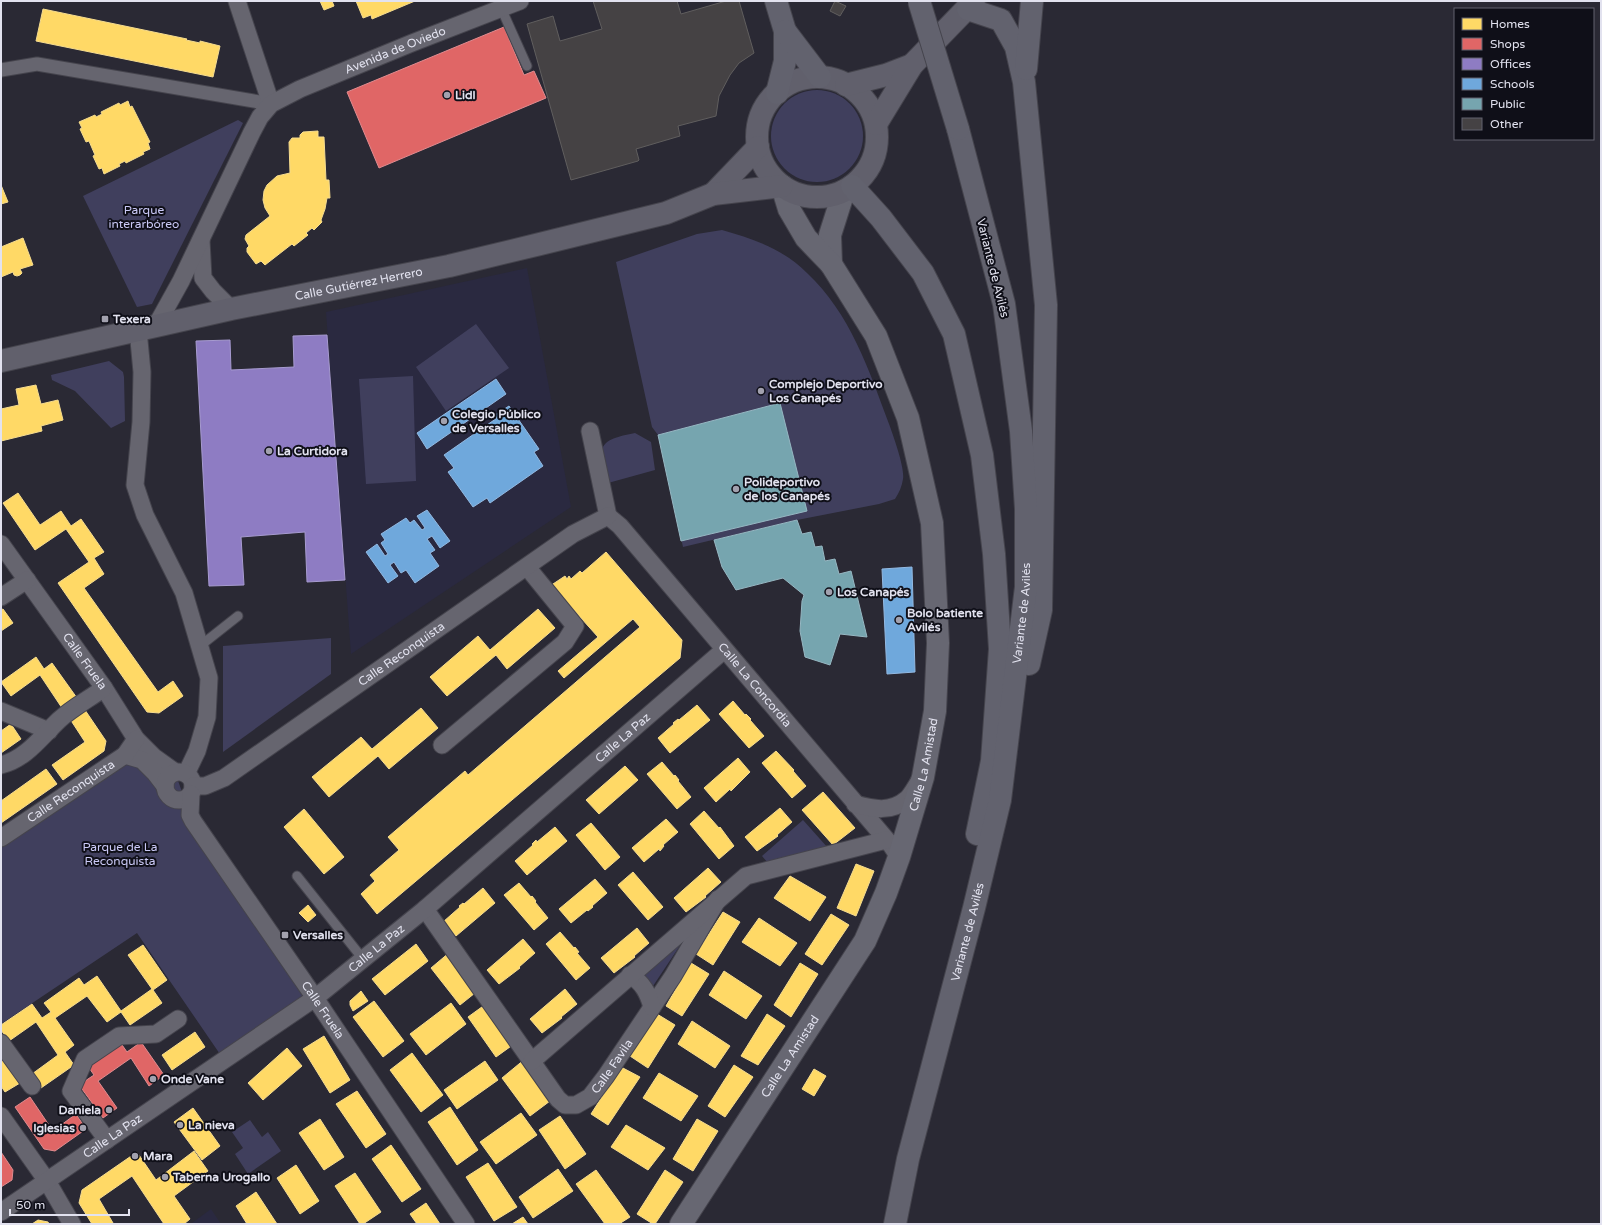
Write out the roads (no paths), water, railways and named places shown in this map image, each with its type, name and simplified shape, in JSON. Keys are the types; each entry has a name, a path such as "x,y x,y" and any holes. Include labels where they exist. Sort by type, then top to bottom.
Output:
{"highway":[{"path":"776,1 784,31 785,61 777,93"},
{"name":"Variante de Avilés","path":"895,1224 908,1159 974,908 1000,800 1026,587 1026,509 1021,431 1004,304 958,129 920,1"},
{"path":"1024,82 1032,1"},
{"path":"971,5 1000,20 1016,47 1024,82 1046,305 1041,610 1000,800"},
{"path":"784,31 820,77"},
{"path":"848,188 881,218 923,273 954,334 982,455 994,554 1000,649 992,761 967,887 932,1024 908,1159"}],"main road":[{"path":"876,124 912,65 971,5"},
{"path":"846,85 886,75 912,65"},
{"path":"820,77 832,79 846,85 859,94 868,106 876,124 877,145 874,157 865,173 848,188 824,197 804,196 782,186 772,177 764,165 758,147 758,128 764,110 777,93 788,85 799,80 820,77"},
{"path":"713,194 758,147"},
{"path":"713,194 782,186"},
{"name":"Calle La Amistad","path":"681,1224 865,941 886,893 899,857 923,777 935,711 938,643 932,523 908,418 876,336 831,264 806,238 789,209 782,186"},
{"path":"831,264 830,235 848,188"},
{"name":"Calle Gutiérrez Herrero","path":"1,361 231,309 449,266 666,213 713,194"}],"street":[{"path":"1,70 37,64 271,104 238,1"},
{"name":"Avenida de Oviedo","path":"147,328 181,281 252,132 260,117 271,104 300,89 520,1"},
{"name":"Avenida de Oviedo","path":"201,238 203,278 213,291 231,309"},
{"path":"147,328 142,372 141,422 135,485 145,515 184,593 209,678 207,718 186,781 186,798 175,800 166,792 165,786 168,777 186,781"},
{"path":"590,431 608,516"},
{"name":"Calle Reconquista","path":"186,781 205,786 224,778 574,534 608,516"},
{"name":"Calle La Concordia","path":"608,516 620,526 899,857"},
{"name":"Calle Fruela","path":"1,544 104,688 136,739 154,757 186,781 190,815 193,821 315,998 466,1224"},
{"path":"442,745 565,642 575,626 527,567"},
{"path":"1,597 27,580"},
{"name":"Calle La Paz","path":"1,1212 315,998 425,909 724,650"},
{"path":"1,765 7,764 34,747 60,720 104,688"},
{"path":"1,711 49,731"},
{"name":"Calle Reconquista","path":"1,838 125,755 136,739"},
{"path":"125,755 142,760 165,786"},
{"path":"855,804 872,809 894,807 907,799 923,777"},
{"name":"Calle Favila","path":"532,1061 746,876 886,840"},
{"name":"Calle Favila","path":"425,909 558,1099 565,1105 576,1106 590,1097 606,1076 672,976 718,899"},
{"path":"630,975 643,986 652,1007"},
{"path":"107,1140 71,1091 85,1059 119,1036 156,1034 178,1019"},
{"path":"1,1043 32,1086"},
{"path":"1,1116 47,1181 72,1224"}],"lane":[{"path":"501,8 527,66"},
{"path":"200,646 238,616"},
{"path":"297,876 363,959"}],"place":[{"name":"Lidl","path":"447,95"},
{"name":"Texera","path":"105,319"},
{"name":"Complejo Deportivo Los Canapés","path":"761,391"},
{"name":"Colegio Público de Versalles","path":"444,421"},
{"name":"La Curtidora","path":"269,451"},
{"name":"Polideportivo de los Canapés","path":"736,489"},
{"name":"Los Canapés","path":"829,592"},
{"name":"Bolo batiente Avilés","path":"899,620"},
{"name":"Versalles","path":"285,935"},
{"name":"Onde Vane","path":"153,1079"},
{"name":"Daniela","path":"109,1110"},
{"name":"La nieva","path":"180,1125"},
{"name":"Iglesias","path":"83,1128"},
{"name":"Mara","path":"135,1156"},
{"name":"Taberna Urogallo","path":"165,1177"}],"park label":[{"name":"Parque interarbóreo","path":"144,217"},
{"name":"Parque de La Reconquista","path":"120,854"}]}
